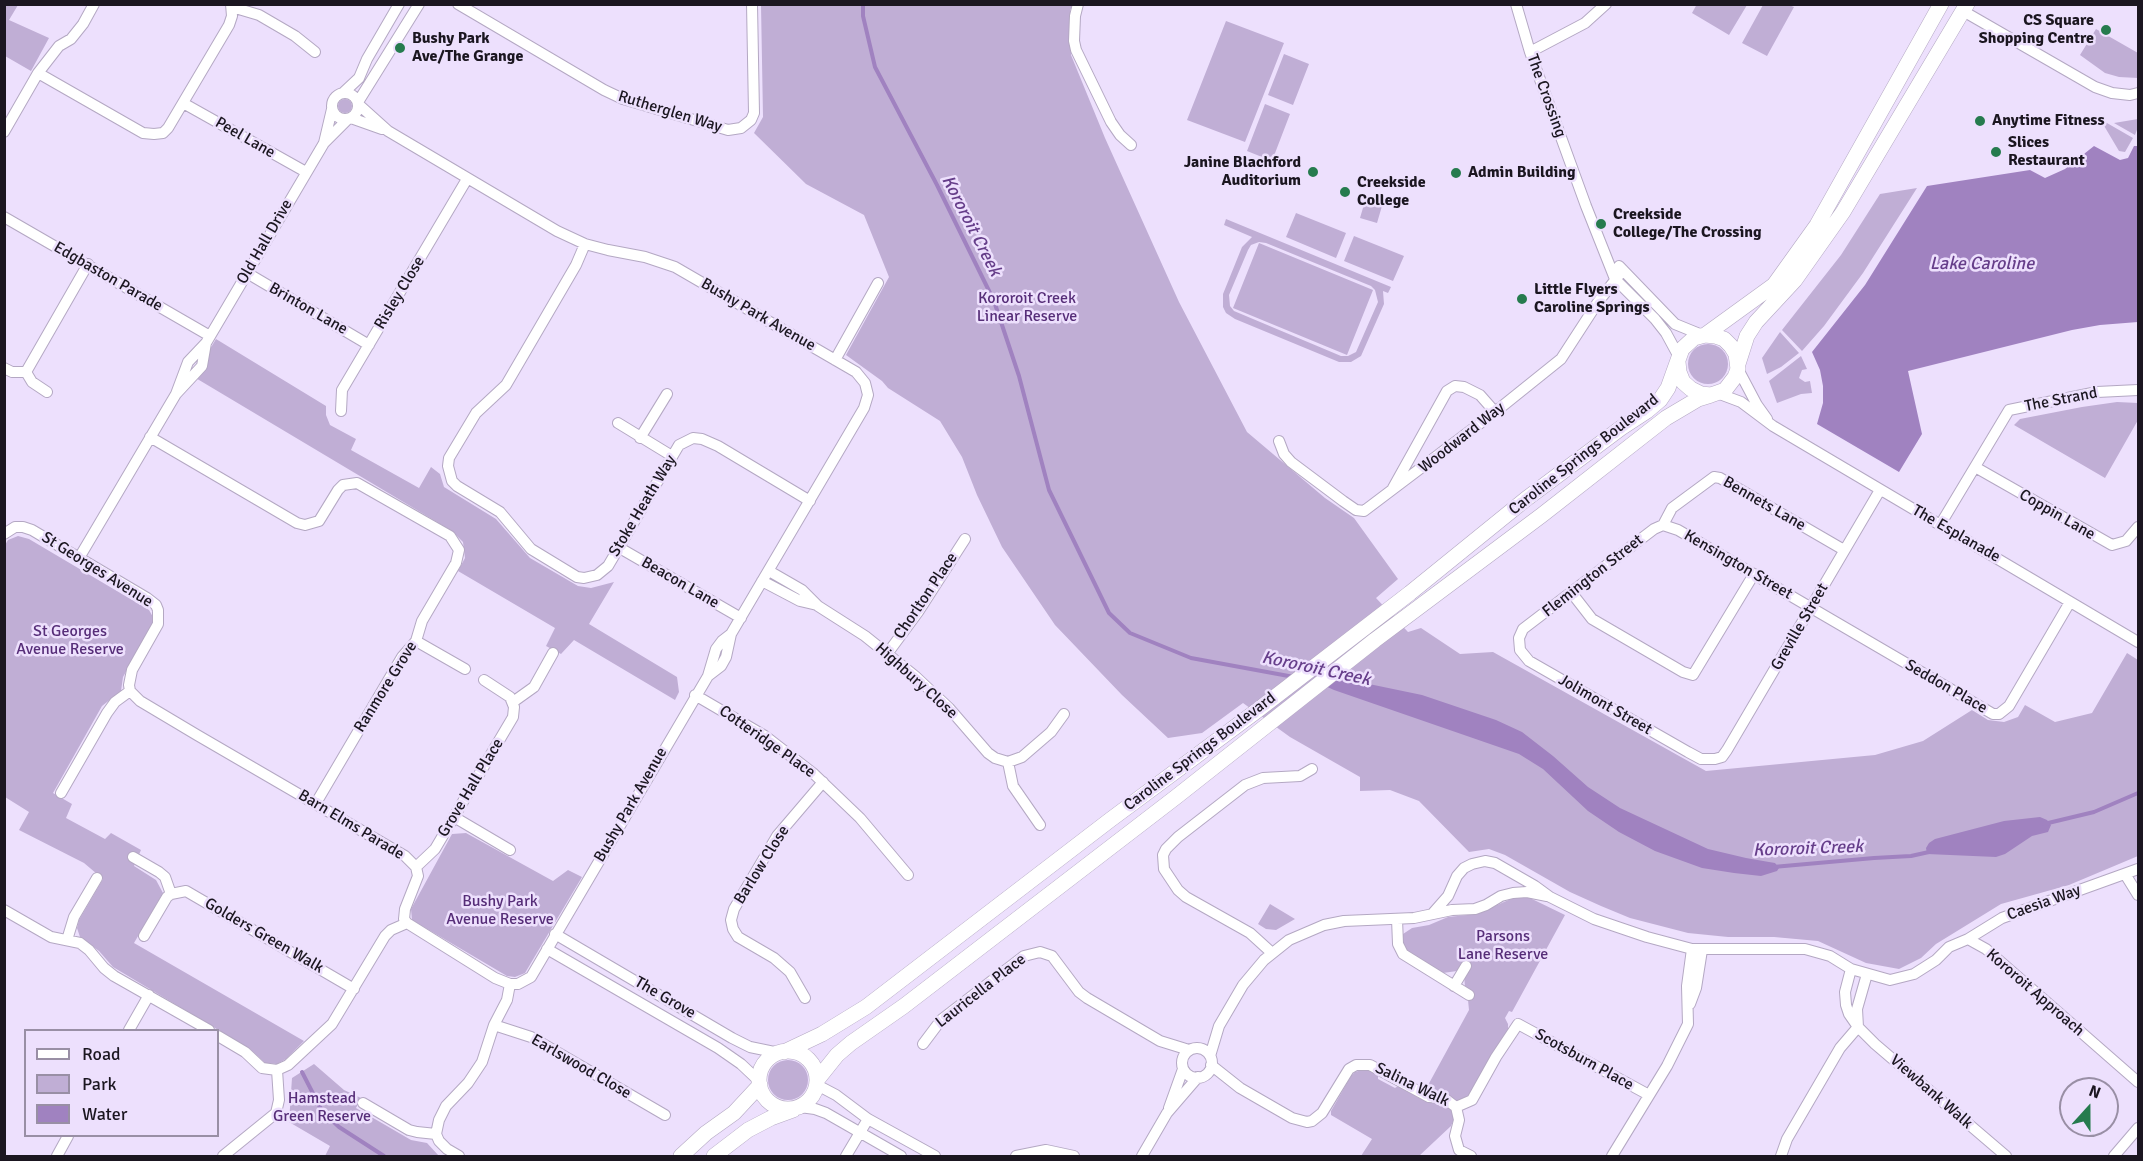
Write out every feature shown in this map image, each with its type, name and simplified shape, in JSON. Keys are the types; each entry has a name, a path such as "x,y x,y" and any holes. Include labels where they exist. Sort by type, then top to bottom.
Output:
{"main road":[{"path":"1941,4 1817,225 1774,285 1703,335 1687,343 1679,359 1679,372 1683,382 1691,389 1701,394 1714,394 1731,384 1747,336 1756,322 1795,280 1838,220 1961,7"},
{"path":"1703,335 1724,339 1736,354 1738,366"},
{"name":"Caroline Springs Boulevard","path":"782,1052 832,1029 866,1007 1091,834 1258,710 1526,499 1660,400 1668,388 1679,359"},
{"name":"Caroline Springs Boulevard","path":"817,1082 837,1055 851,1043 904,1006 1034,907 1375,640 1542,515 1666,418 1698,399 1714,394"},
{"path":"681,1156 706,1133 734,1113 759,1083 764,1064 782,1052 803,1055 811,1062 816,1070 817,1082 812,1098 798,1108 748,1130 714,1156"},
{"path":"759,1083 768,1102 786,1109 798,1108"}],"street":[{"path":"4,132 38,73 59,46 71,39 94,4"},
{"path":"399,4 355,83 333,100 332,109 336,116 349,118 357,112 358,103 418,4"},
{"name":"Rutherglen Way","path":"458,4 623,99 728,130 741,128 751,120 754,113 752,4"},
{"path":"1078,4 1074,33 1076,50 1111,122 1131,145"},
{"name":"The Crossing","path":"1516,4 1530,52 1615,279 1655,319 1666,333 1679,359"},
{"path":"1530,52 1585,23 1606,4"},
{"path":"38,73 147,134 163,133 229,25 231,6 259,15 295,36 315,52"},
{"path":"1961,7 2095,87 2112,93 2130,95 2139,93"},
{"path":"363,69 375,76"},
{"path":"343,93 350,94 358,103"},
{"name":"Peel Lane","path":"183,103 306,172"},
{"name":"Bushy Park Avenue","path":"358,103 388,131 557,231 585,244 645,257 675,267 856,372 866,382 868,395 864,408 731,634 726,657 721,666 708,676 695,694 555,934"},
{"name":"Old Hall Drive","path":"324,143 332,109"},
{"name":"Bushy Park Avenue","path":"349,118 388,131"},
{"name":"Old Hall Drive","path":"79,558 176,394 202,366 208,339 306,172 324,143 349,118"},
{"name":"Risley Close","path":"341,411 342,390 467,179"},
{"name":"Edgbaston Parade","path":"5,217 88,264 208,339"},
{"name":"Stoke Heath Way","path":"585,244 576,265 507,385 476,413 449,458 448,466 452,480 457,486 500,512 531,549 577,577 584,578 597,575 608,566 679,445 693,438 718,446 810,501"},
{"name":"The Crossing","path":"1606,253 1676,324 1703,335"},
{"path":"26,372 88,264"},
{"name":"Woodward Way","path":"1279,441 1284,454 1291,462 1356,510 1364,511 1561,359 1623,270"},
{"name":"Brinton Lane","path":"247,273 369,345"},
{"path":"835,360 878,283"},
{"name":"The Esplanade","path":"1738,366 1757,405 1773,426"},
{"path":"4,368 12,372 26,372"},
{"path":"26,372 32,382 46,392"},
{"path":"1392,491 1448,391 1455,386 1464,387 1480,395 1495,412"},
{"name":"The Strand","path":"1940,525 2009,410 2097,392 2139,390"},
{"path":"640,438 667,394"},
{"name":"The Esplanade","path":"1714,394 1741,402 1773,426 2139,642"},
{"path":"618,423 672,456"},
{"name":"Ranmore Grove","path":"150,437 297,523 305,525 319,521 338,490 343,485 357,483 450,536 459,549 459,556 422,621 416,641 402,657 316,803"},
{"name":"Coppin Lane","path":"1975,467 2103,542 2112,545 2126,542 2139,527"},
{"name":"Bennets Lane","path":"1664,525 1672,508 1714,477 1720,478 1844,550"},
{"name":"Greville Street","path":"1715,759 1722,757 1727,750 1880,490"},
{"name":"Kensington Street","path":"1664,525 1671,526 1811,608"},
{"name":"Flemington Street","path":"1523,629 1654,529 1664,525"},
{"name":"St Georges Avenue","path":"4,534 15,527 23,527 156,605 158,624 132,670 130,691"},
{"name":"Chorlton Place","path":"887,654 918,612 965,538"},
{"name":"Beacon Lane","path":"618,547 741,618"},
{"name":"Highbury Close","path":"769,571 802,590 818,606 865,636 949,708 988,753 1008,762"},
{"path":"1571,592 1592,619 1683,672 1693,675 1754,574"},
{"name":"Highbury Close","path":"762,581 800,601 818,606"},
{"name":"Seddon Place","path":"1811,608 1985,711 1999,714 2009,706 2070,602"},
{"name":"Jolimont Street","path":"1523,629 1519,638 1520,650 1529,662 1701,759 1715,759"},
{"path":"416,641 465,669"},
{"path":"484,680 505,693 513,702 534,687 554,653"},
{"path":"61,793 106,712 130,691"},
{"name":"Barn Elms Parade","path":"130,691 151,707 405,856 416,867 418,876 405,909 404,918 407,923"},
{"name":"Cotteridge Place","path":"695,694 765,736 823,782 861,818 908,874"},
{"name":"Grove Hall Place","path":"416,867 435,849 454,818 513,717 513,702"},
{"path":"1040,825 1013,786 1008,762 1022,757 1044,739 1064,714"},
{"path":"1272,953 1250,933 1178,890 1164,869 1163,855 1178,837 1245,785 1263,778 1300,776 1312,769"},
{"name":"Barlow Close","path":"805,998 790,972 774,958 738,937 732,920 734,909 777,836 823,782"},
{"path":"454,818 510,850"},
{"path":"133,857 165,877 171,894 163,902 144,936"},
{"name":"Kororoit Approach","path":"1433,913 1464,868 1485,861 1495,863 1570,908 1618,928 1697,949 1805,949 1830,956 1851,969 1890,980 1914,974 1936,960 1949,947 1968,939 1986,949 2139,1082"},
{"name":"Caesia Way","path":"1968,939 2002,918 2139,869"},
{"path":"1513,893 1518,883 1514,874"},
{"path":"2125,874 2139,895"},
{"path":"67,940 74,917 97,878"},
{"name":"Golders Green Walk","path":"171,894 186,891 193,894 354,989"},
{"name":"Kororoit Approach","path":"1211,1060 1219,1026 1243,985 1253,971 1289,939 1344,921 1414,918 1433,913 1475,909 1501,896 1513,893 1527,892 1550,897"},
{"path":"1445,898 1449,904 1460,910"},
{"path":"4,910 51,937 80,943 104,968 207,1029"},
{"path":"1397,919 1398,944 1403,954 1469,995"},
{"path":"219,1037 245,1052 262,1068 278,1070 288,1065 332,1024 390,930 407,923 495,978 510,984 518,984 531,977 555,934"},
{"name":"The Grove","path":"555,934 732,1038 750,1047 782,1052"},
{"name":"The Grove","path":"547,949 718,1048 741,1064 759,1083"},
{"path":"1612,1156 1681,1041 1688,1024 1687,1010 1696,987 1697,949"},
{"name":"Lauricella Place","path":"923,1044 941,1020 1024,956 1040,952 1052,957 1079,992 1160,1041 1183,1065"},
{"path":"1454,986 1466,966"},
{"name":"Viewbank Walk","path":"1851,969 1845,992 1846,1005 1858,1027 2006,1156"},
{"path":"1781,1156 1787,1139 1840,1048 1858,1027 1859,999 1867,974"},
{"path":"457,1156 442,1146 436,1134 439,1120 446,1106 478,1069 486,1053 494,1025 507,1000 510,984"},
{"path":"130,1029 149,995"},
{"name":"Scotsburn Place","path":"1456,1107 1472,1101 1496,1057 1518,1024 1649,1095"},
{"name":"Earlswood Close","path":"494,1025 531,1037 665,1115"},
{"name":"Kororoit Approach","path":"1192,1049 1219,1026"},
{"name":"Lauricella Place","path":"1160,1041 1192,1049"},
{"path":"1142,1156 1167,1113 1183,1065 1192,1049 1204,1050 1211,1060 1202,1076 1167,1113"},
{"name":"Salina Walk","path":"1211,1060 1240,1088 1292,1119 1307,1122 1322,1113 1349,1069 1364,1064 1379,1069 1430,1097 1444,1098 1456,1107 1459,1120 1455,1136 1459,1150 1471,1156"},
{"path":"1183,1065 1189,1076 1202,1076"},
{"path":"224,1156 276,1113 279,1100 278,1070"},
{"name":"Salina Walk","path":"1202,1076 1240,1088"},
{"path":"817,1082 868,1119 935,1156"},
{"path":"363,1103 409,1130 436,1134"},
{"path":"798,1108 826,1113 901,1156"},
{"path":"846,1156 868,1119"},
{"path":"2114,1156 2139,1128"},
{"path":"57,1156 67,1137"},
{"path":"1017,1156 1046,1150 1074,1156"}],"green space":[{"path":"5,4 18,5 9,20 49,38 31,71 5,56"},
{"path":"1697,4 1747,5 1729,35 1692,13"},
{"name":"Kororoit Creek Linear Reserve","path":"761,5 1073,5 1070,10 1071,55 1105,138 1179,302 1247,432 1325,498 1354,518 1398,579 1376,598 1408,632 1421,628 1460,654 1493,652 1706,771 1875,755 1923,741 1972,710 1988,720 2004,722 2018,717 2025,705 2055,722 2092,713 2127,653 2138,660 2138,856 2069,885 2001,904 1936,944 1921,958 1899,969 1866,963 1818,941 1688,933 1630,918 1570,892 1505,855 1489,849 1469,852 1419,801 1390,790 1360,791 1360,777 1290,737 1243,703 1202,733 1168,738 1122,695 1055,625 1002,547 962,457 940,421 888,388 846,355 889,277 864,215 806,184 754,133 763,117"},
{"path":"1763,5 1794,7 1767,56 1742,43"},
{"path":"1226,21 1284,43 1245,142 1187,120"},
{"path":"2096,29 2138,53 2138,78 2119,77 2105,73 2080,55"},
{"path":"1284,54 1309,64 1293,105 1268,95"},
{"path":"345,99 350,101 352,106 350,111 345,113 340,111 338,106 340,101"},
{"path":"1265,104 1290,114 1272,161 1247,151"},
{"path":"2100,119 2133,138 2125,152 2119,151"},
{"path":"2138,119 2135,135 2114,123"},
{"path":"1917,188 1863,273 1824,326 1802,351 1782,330 1841,255 1880,194"},
{"path":"1365,201 1382,206 1377,223 1360,218"},
{"path":"1296,213 1346,233 1336,258 1286,237"},
{"path":"1226,219 1391,287 1388,293 1383,291 1384,304 1361,356 1351,362 1339,362 1235,319 1226,313 1223,307 1223,294 1242,247 1252,237 1224,225","holes":["1259,242 1371,286 1375,290 1378,302 1356,352 1348,356 1341,356 1234,311 1230,306 1229,295 1248,250 1251,245"]},
{"path":"1354,236 1404,256 1393,281 1344,261"},
{"path":"1259,243 1373,290 1347,355 1233,308"},
{"path":"1780,332 1799,353 1781,367 1767,374 1762,358"},
{"path":"216,339 326,406 326,415 330,425 356,439 351,450 419,488 431,467 440,474 444,487 496,519 530,558 578,586 591,588 614,582 589,624 677,677 679,692 675,700 574,640 561,654 546,646 555,628 458,571 465,558 463,542 452,531 194,377 205,367 210,349"},
{"path":"1708,344 1716,345 1722,350 1727,356 1727,372 1722,378 1716,383 1708,384 1700,383 1694,378 1689,372 1688,364 1689,356 1694,350 1700,345"},
{"path":"1801,356 1807,369 1802,370 1799,378 1805,382 1810,381 1812,393 1801,394 1777,403 1769,381"},
{"path":"2117,402 2138,403 2138,420 2105,478 2014,425 2020,419"},
{"name":"St Georges Avenue Reserve","path":"18,536 29,539 149,610 153,617 152,625 123,677 121,691 102,706 53,793 72,804 66,818 105,839 111,833 141,850 134,866 156,880 163,893 134,943 304,1041 286,1059 277,1064 265,1063 250,1049 219,1029 113,967 99,951 80,937 77,928 79,920 103,879 84,863 19,830 29,812 5,797 5,545 8,540"},
{"name":"Bushy Park Avenue Reserve","path":"466,833 553,881 568,870 582,877 525,973 515,977 507,976 412,920 411,909 452,834"},
{"name":"Parsons Lane Reserve","path":"1513,898 1530,898 1565,915 1512,1012 1509,1011 1505,1018 1508,1030 1469,1096 1461,1100 1454,1100 1427,1087 1469,1010 1468,1000 1471,992 1465,987 1464,975 1457,971 1443,973 1407,952 1402,947 1403,934 1412,928 1429,925 1448,917 1477,914"},
{"path":"1270,904 1295,919 1276,930 1266,929 1258,924"},
{"path":"788,1060 796,1061 802,1066 807,1072 807,1088 802,1094 796,1099 788,1100 780,1099 774,1094 769,1088 768,1080 769,1072 774,1066 780,1061"},
{"name":"Hamstead Green Reserve","path":"314,1064 344,1090 361,1098 356,1108 411,1140 427,1143 439,1156 325,1156 330,1146 289,1122 292,1078"},
{"path":"1365,1069 1378,1074 1378,1079 1395,1088 1398,1086 1419,1098 1436,1100 1452,1108 1454,1119 1451,1126 1419,1156 1361,1156 1372,1139 1331,1115 1331,1111 1351,1076"}],"water":[{"name":"Lake Caroline","path":"2094,146 2120,160 2128,158 2134,146 2138,146 2138,322 2072,330 1908,371 1922,434 1899,472 1817,424 1823,403 1823,386 1820,370 1812,352 1865,285 1927,186 2030,170 2045,178 2065,169"},
{"path":"1326,672 1422,695 1496,720 1522,732 1588,787 1620,808 1708,849 1775,863 1779,868 1777,871 1761,876 1734,873 1702,868 1655,851 1619,832 1588,811 1543,769 1519,754 1334,690 1323,685"},
{"path":"2040,817 2051,825 2048,832 2032,836 2005,854 1996,857 1927,854 1926,848 1935,839 2004,821"}],"waterway":[{"name":"Kororoit Creek","path":"863,4 863,16 875,67 994,301 1019,376 1049,490 1109,613 1130,633 1191,658 1294,677"},
{"name":"Kororoit Creek","path":"2044,824 2094,812 2138,793"},
{"name":"Kororoit Creek","path":"1773,867 1911,856 1929,852"},
{"path":"302,1072 322,1111 339,1127 384,1156"}],"place":[{"name":"CS Square Shopping Centre","path":"2106,30"},
{"name":"Bushy Park Ave/The Grange","path":"400,48"},
{"name":"Anytime Fitness","path":"1980,121"},
{"name":"Slices Restaurant","path":"1996,152"},
{"name":"Janine Blachford Auditorium","path":"1313,172"},
{"name":"Admin Building","path":"1456,173"},
{"name":"Creekside College","path":"1345,192"},
{"name":"Creekside College/The Crossing","path":"1601,224"},
{"name":"Little Flyers Caroline Springs","path":"1522,299"}]}
